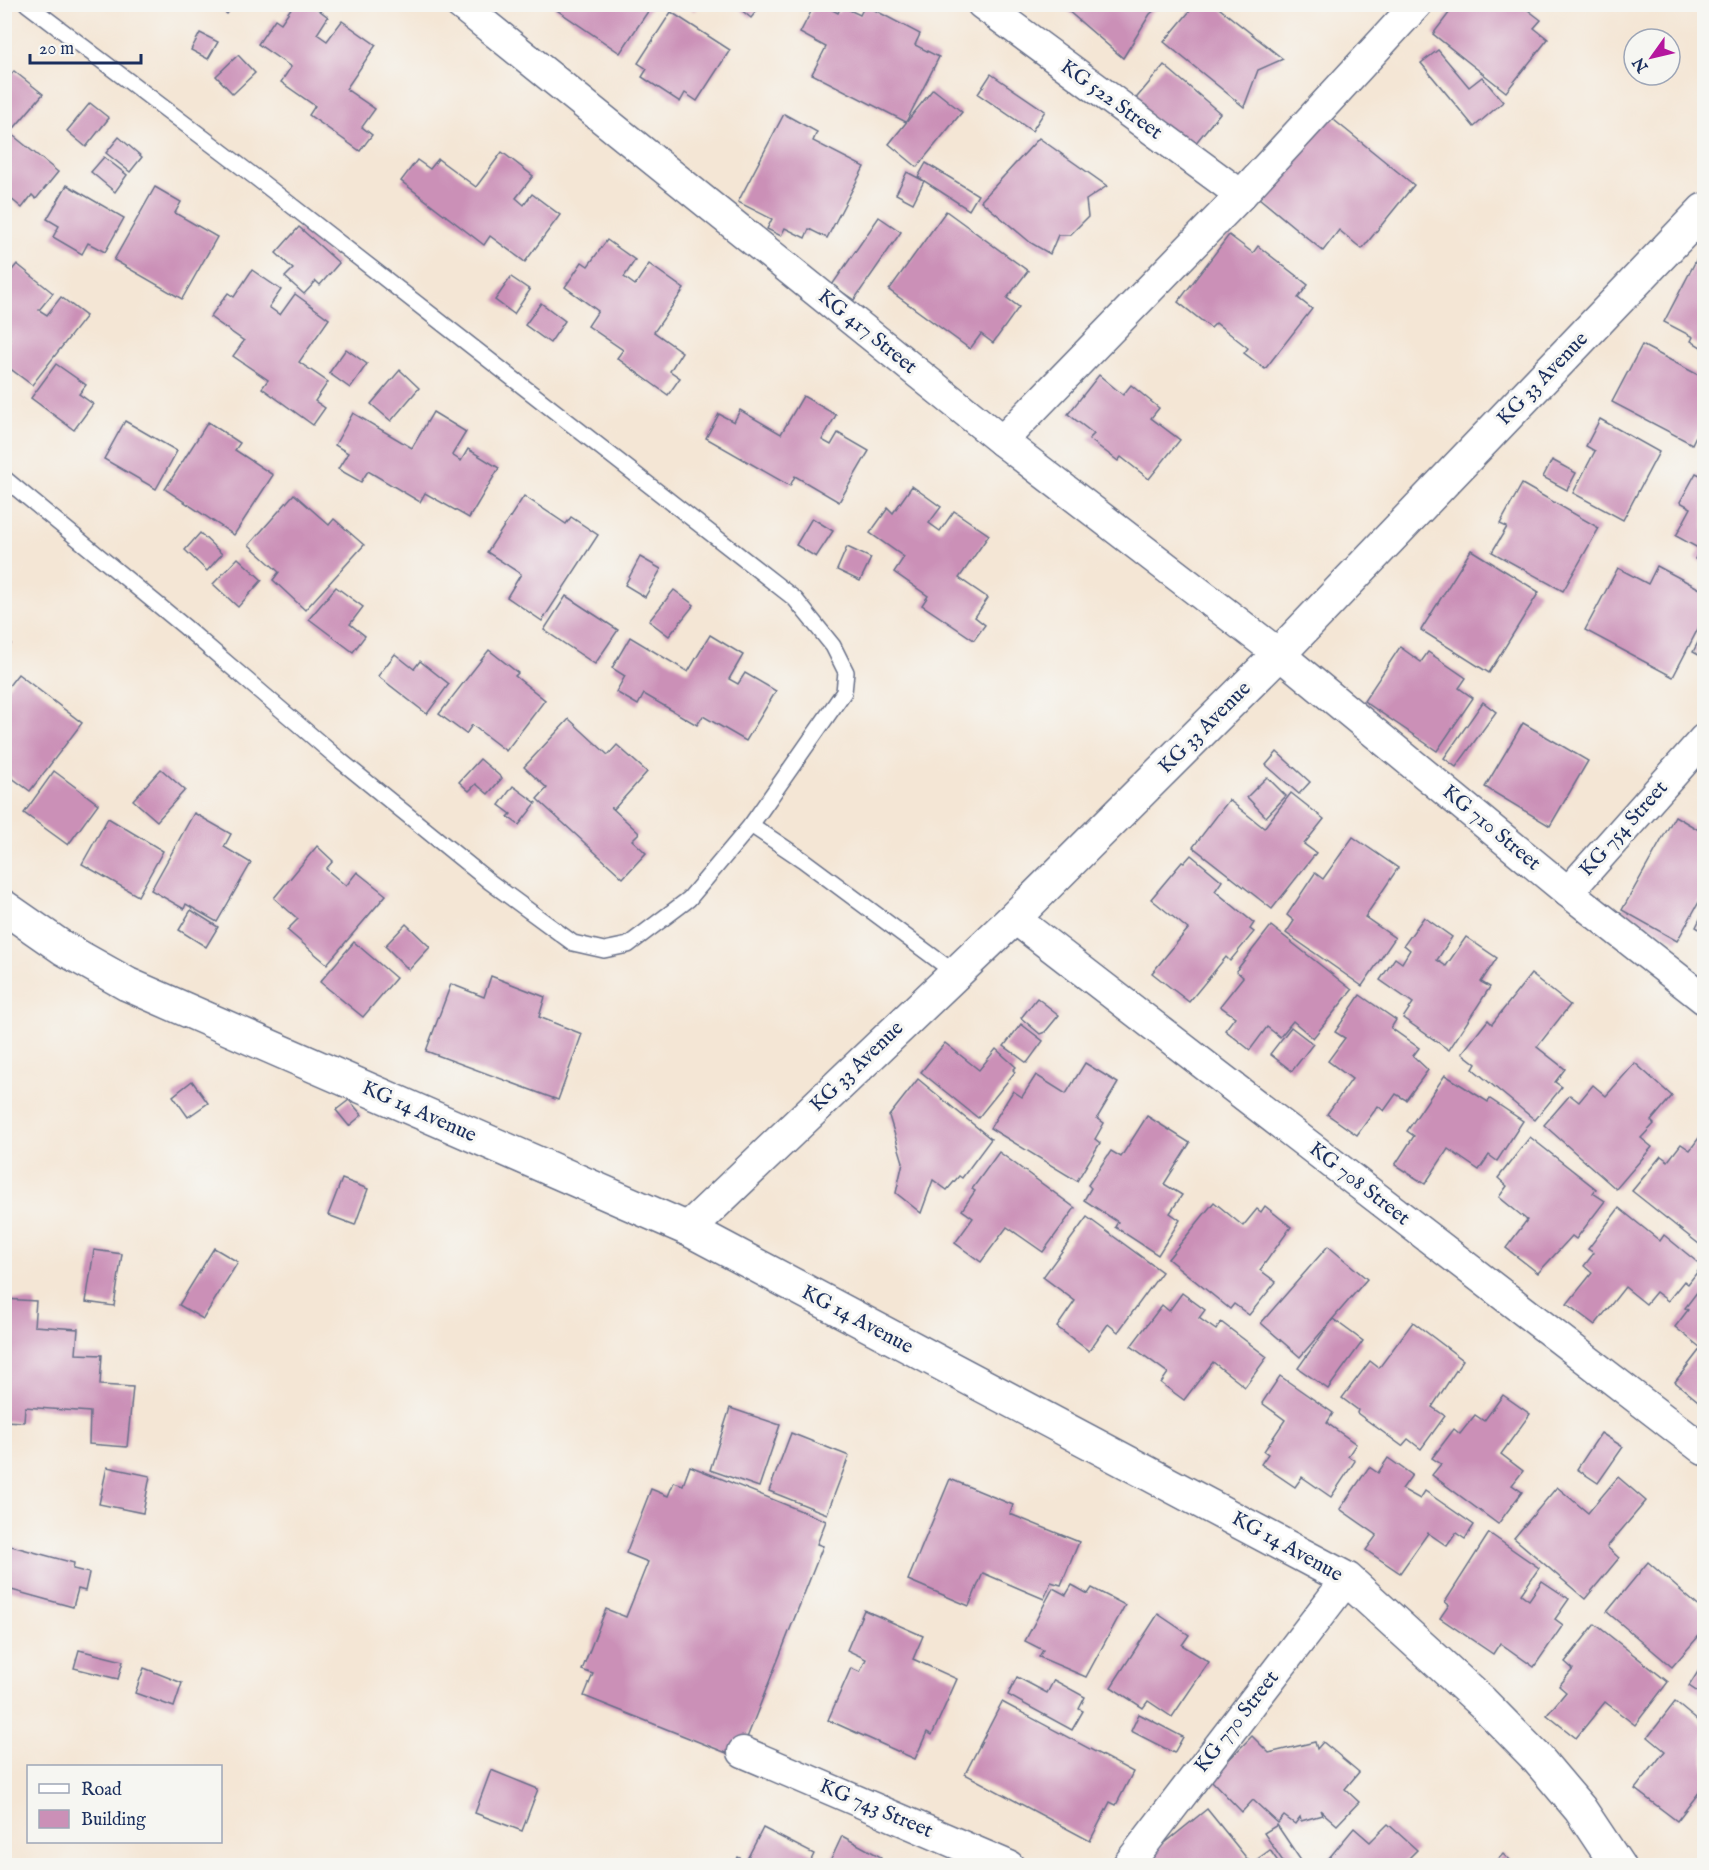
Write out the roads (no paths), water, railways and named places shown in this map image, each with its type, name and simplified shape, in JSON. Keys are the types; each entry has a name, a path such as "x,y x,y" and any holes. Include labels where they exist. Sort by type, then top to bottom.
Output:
{"main road":[{"name":"KG 33 Avenue","path":"688,1229 1014,918 1280,654 1704,210"},
{"name":"KG 14 Avenue","path":"4,907 63,948 127,984 688,1229 1347,1579 1482,1702 1536,1757 1580,1809 1618,1866"}],"street":[{"name":"KG 417 Street","path":"460,4 1002,441 1280,654"},
{"name":"KG 522 Street","path":"982,4 1241,195"},
{"path":"1002,441 1241,195 1417,4"},
{"name":"KG 710 Street","path":"1280,654 1568,892 1704,999"},
{"name":"KG 754 Street","path":"1568,892 1704,740"},
{"name":"KG 708 Street","path":"1014,918 1704,1450"},
{"name":"KG 770 Street","path":"1127,1866 1347,1579"},
{"name":"KG 743 Street","path":"743,1752 1009,1866"}],"lane":[{"path":"4,478 185,627 341,761 490,882 573,943 604,950 628,945 689,899 752,825 844,692 846,672 833,646 795,599 255,177 27,4"},
{"path":"752,825 955,973"}]}
